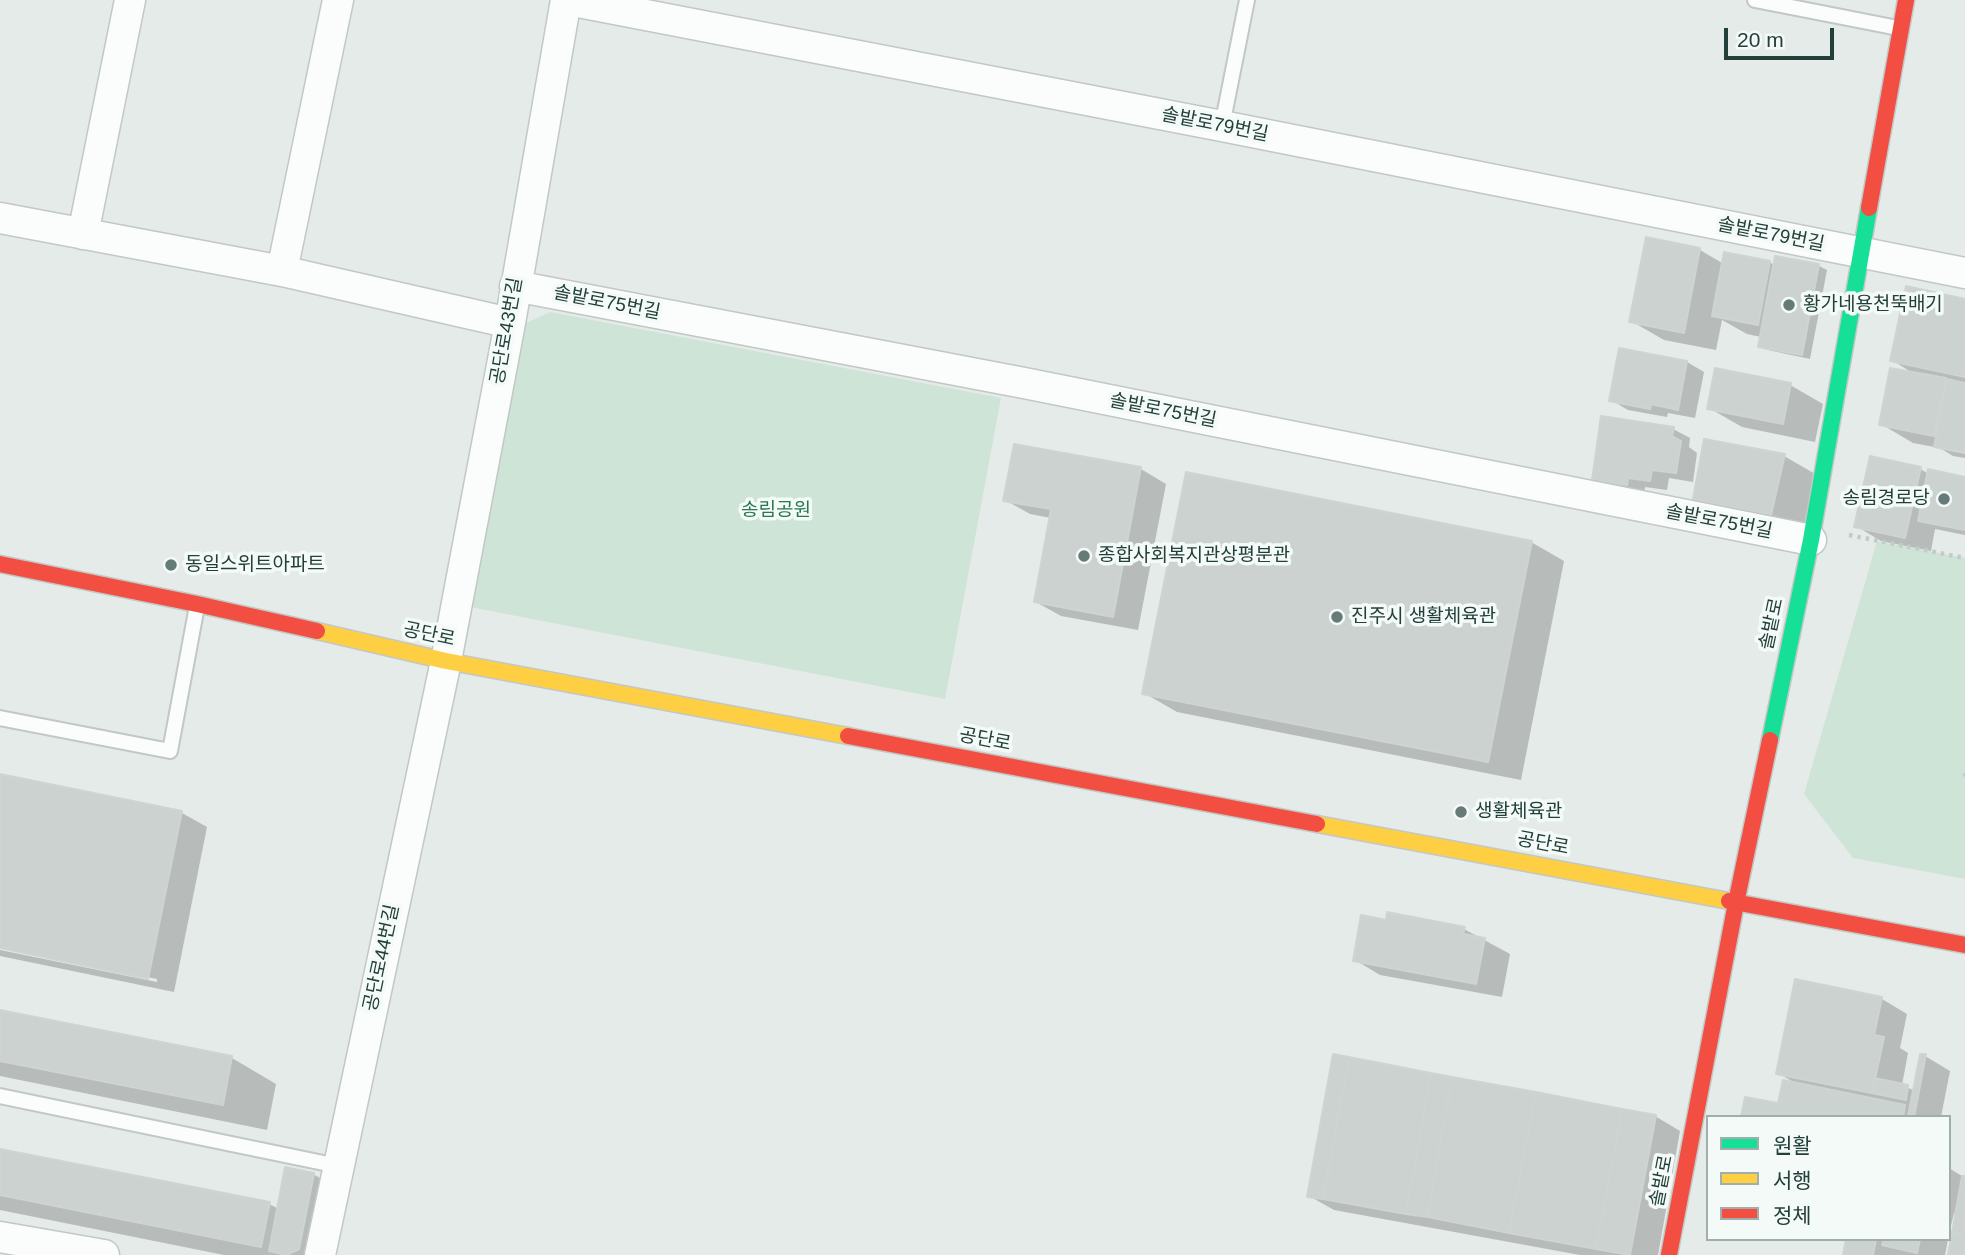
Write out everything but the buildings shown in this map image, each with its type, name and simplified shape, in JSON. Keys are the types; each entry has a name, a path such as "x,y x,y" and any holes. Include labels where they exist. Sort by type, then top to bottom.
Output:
{"street":[{"path":"83,234 130,0"},
{"path":"282,271 338,0"},
{"name":"솔밭로79번길","path":"567,0 1965,273"},
{"name":"공단로43번길","path":"446,661 567,0"},
{"name":"솔밭로","path":"1669,1255 1736,903 1811,534 1906,0"},
{"path":"0,218 282,271 510,323"},
{"name":"솔밭로75번길","path":"515,286 1811,534"},
{"name":"공단로","path":"0,564 198,604 446,661 1965,945"},
{"name":"공단로44번길","path":"320,1255 446,661"},
{"path":"0,1237 104,1255"}],"lane":[{"path":"1222,126 1247,0"},
{"path":"1755,0 1901,28"},
{"path":"0,718 170,751 198,604"},
{"path":"0,1096 338,1166"}],"path":[{"path":"1811,534 1965,558"}],"green space":[{"name":"송림공원","path":"550,312 1001,398 945,699 470,607 522,325"},
{"path":"1877,541 1965,558 1965,879 1853,858 1804,794"}],"traffic: fast":[{"path":"1770,740 1811,540 1869,208"}],"traffic: slow":[{"path":"317,631 446,661 848,736"},
{"path":"1317,824 1729,901"}],"traffic: jam":[{"path":"1869,208 1906,0"},
{"path":"0,564 317,631"},
{"path":"848,736 1317,824"},
{"path":"1669,1255 1770,740"},
{"path":"1729,901 1965,945"}],"place":[{"name":"황가네용천뚝배기","path":"1789,305"},
{"name":"송림경로당","path":"1944,499"},
{"name":"종합사회복지관상평분관","path":"1084,556"},
{"name":"동일스위트아파트","path":"171,565"},
{"name":"진주시 생활체육관","path":"1337,617"},
{"name":"생활체육관","path":"1461,812"}]}
